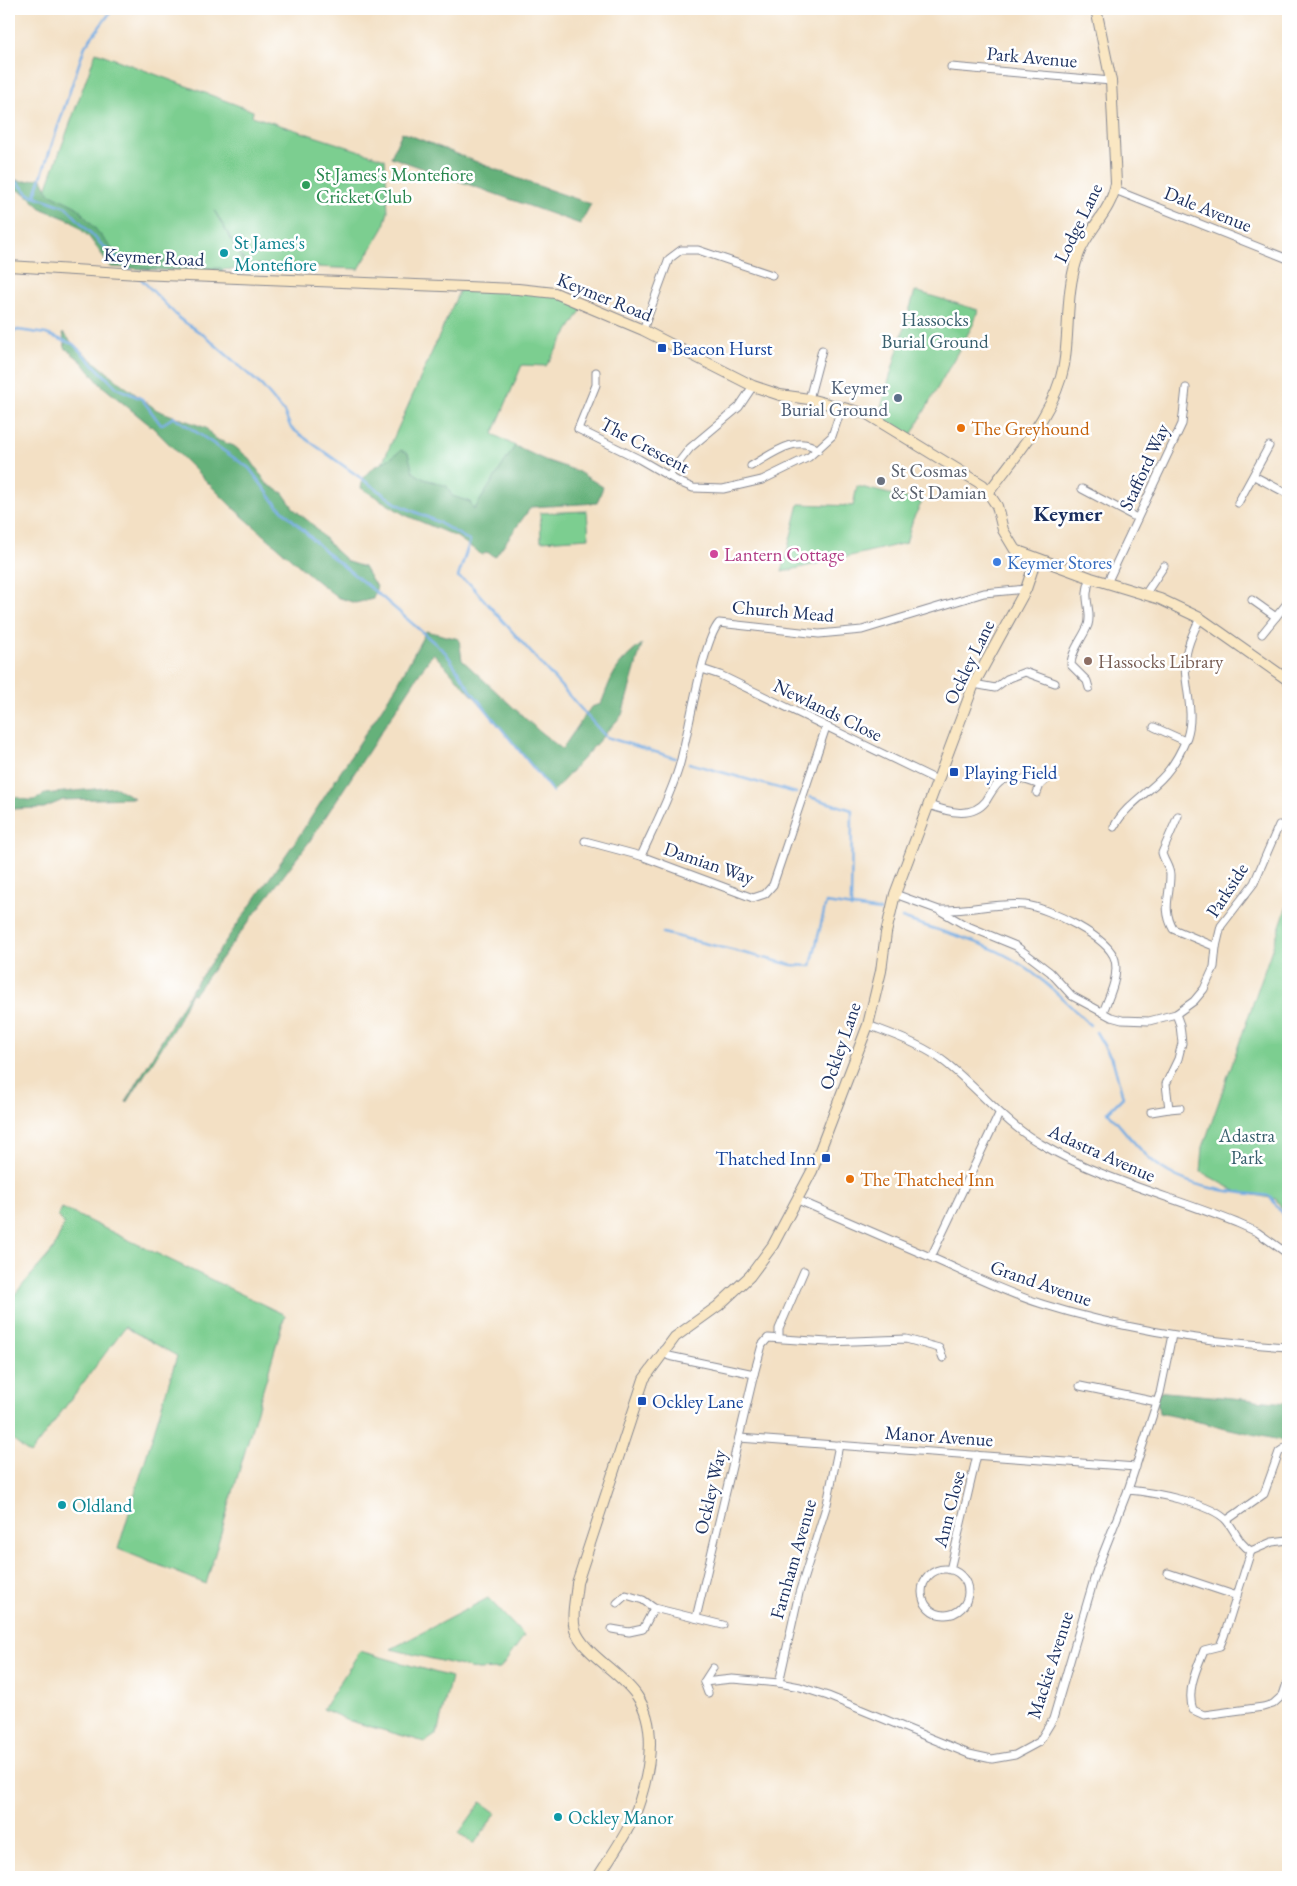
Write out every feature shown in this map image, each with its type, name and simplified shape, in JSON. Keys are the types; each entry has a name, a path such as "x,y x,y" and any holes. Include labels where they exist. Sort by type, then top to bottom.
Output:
{"street":[{"name":"Lodge Lane","path":"989,492 1038,423 1059,384 1065,355 1067,305 1073,270 1083,243 1110,205 1115,190 1111,80 1096,9"},
{"name":"Park Avenue","path":"951,67 1111,80"},
{"name":"Dale Avenue","path":"1115,190 1288,259"},
{"path":"643,330 669,259 681,250 698,250 772,275"},
{"name":"Keymer Road","path":"9,266 135,274 544,291 555,293 643,330 753,386 780,395 809,399 842,407 867,414 883,422 975,480 989,492 997,506 1003,530 1015,550 1091,578 1146,593 1200,618 1288,680"},
{"path":"809,399 822,350"},
{"name":"The Crescent","path":"596,372 596,385 578,429 693,488 723,490 746,486 790,468 818,450 832,436 842,407"},
{"path":"668,475 690,448 739,407 753,386"},
{"name":"Stafford Way","path":"1107,583 1182,424 1186,388"},
{"path":"751,466 792,444 801,442 811,444 818,450"},
{"path":"1238,503 1269,446"},
{"path":"1254,476 1288,494"},
{"path":"1082,489 1137,518"},
{"name":"Ockley Lane","path":"598,1877 630,1825 640,1800 650,1739 644,1708 636,1695 613,1669 588,1650 578,1636 574,1628 574,1608 578,1583 644,1380 663,1350 675,1337 718,1306 750,1276 773,1245 798,1200 827,1136 868,1025 881,971 895,894 974,684 1026,589 1036,559"},
{"path":"1146,593 1164,566"},
{"path":"1089,688 1087,681 1071,665 1071,659 1088,623 1085,600 1091,578"},
{"name":"Church Mead","path":"641,856 679,768 702,669 714,628 719,623 819,634 862,630 984,593 1026,589"},
{"path":"1252,600 1276,617"},
{"path":"1262,634 1288,602"},
{"path":"1114,827 1121,813 1161,779 1174,764 1185,741 1190,713 1185,666 1187,647 1200,618"},
{"name":"Newlands Close","path":"702,669 720,675 939,781"},
{"path":"974,684 995,688 1007,679 1025,672 1055,684"},
{"name":"Damian Way","path":"585,841 641,856 753,898 765,894 773,885 826,726"},
{"path":"1154,726 1185,741"},
{"path":"929,805 956,813 966,813 979,808 996,785 1005,779 1022,778 1040,785"},
{"path":"1038,793 1040,785 1048,778"},
{"path":"1178,816 1162,853 1170,874 1166,904 1170,923 1173,929 1216,947"},
{"name":"Parkside","path":"1176,1014 1194,1001 1204,989 1214,967 1216,947 1226,917 1246,896 1260,872 1279,825"},
{"path":"895,894 939,910 965,925 1016,946 1050,972 1072,996 1103,1012 1122,1020 1135,1022 1149,1021 1176,1014 1180,1025 1182,1043 1178,1059 1166,1084 1168,1109"},
{"path":"939,910 966,910 1004,904 1026,905 1047,911 1083,930 1112,952 1115,961 1111,992 1103,1012"},
{"name":"Adastra Avenue","path":"868,1025 900,1038 944,1061 974,1086 999,1114 1040,1144 1083,1166 1237,1223 1257,1232 1288,1254"},
{"path":"1151,1112 1180,1108"},
{"path":"931,1257 999,1114"},
{"name":"Grand Avenue","path":"798,1200 1001,1289 1041,1303 1121,1325 1172,1335 1288,1347"},
{"path":"804,1272 779,1329 779,1337 828,1342 906,1339 939,1348 943,1358"},
{"name":"Mackie Avenue","path":"704,1682 732,1679 779,1682 828,1696 969,1754 992,1759 1015,1756 1039,1742 1053,1719 1097,1569 1136,1467 1157,1402 1172,1335"},
{"name":"Ockley Way","path":"696,1618 762,1345 768,1338 779,1337"},
{"path":"663,1350 669,1356 754,1374"},
{"path":"1080,1386 1157,1402"},
{"name":"Manor Avenue","path":"739,1438 1136,1467"},
{"name":"Farnham Avenue","path":"779,1682 799,1593 827,1504 839,1445"},
{"path":"1227,1520 1264,1494 1279,1452 1288,1446"},
{"name":"Ann Close","path":"950,1570 977,1455"},
{"path":"1128,1490 1175,1498 1211,1510 1227,1520 1242,1545 1251,1551"},
{"path":"1288,1540 1272,1542 1251,1551 1230,1622 1220,1646 1204,1650 1190,1694 1193,1710 1204,1715 1273,1704 1283,1695 1288,1680"},
{"name":"Ann Close","path":"950,1570 963,1578 968,1593 966,1601 956,1613 940,1615 927,1607 923,1601 922,1587 930,1574 936,1571 950,1570"},
{"path":"1168,1573 1237,1596"},
{"path":"617,1603 626,1595 642,1600 654,1608 723,1626"},
{"path":"612,1629 629,1632 643,1629 654,1608"},
{"path":"708,1693 704,1682 713,1668"}],"green space":[{"path":"96,52 253,111 252,116 385,159 388,212 383,229 359,269 246,264 214,210 248,270 124,267 44,195"},
{"path":"402,132 527,182 591,204 580,224 391,157"},
{"path":"9,177 25,181 41,177 49,193 77,207 118,256 126,260 167,261 197,268 221,268 223,274 111,267 89,237 72,221 42,209 26,194 9,186"},
{"path":"461,287 544,291 584,306 546,366 522,365 493,434 515,446 474,510 470,502 452,496 436,482 424,479 412,472 408,453 382,464"},
{"name":"Hassocks Burial Ground","path":"915,291 978,310 974,323 910,437 878,417"},
{"path":"63,332 73,344 157,410 206,428 215,439 234,446 250,459 267,484 283,493 295,510 312,524 335,550 348,562 364,567 377,586 373,599 355,603 337,597 312,577 232,507 152,427 101,385 81,361 65,348"},
{"path":"515,446 545,460 577,471 603,487 597,503 531,507 495,557 487,552 482,555 457,537 405,515 361,488 363,480 371,470 401,450 408,453 413,472 424,479 447,486 452,496 470,502 474,510"},
{"path":"857,486 922,502 913,519 906,543 782,572 799,504 853,506"},
{"path":"587,511 589,538 541,541 540,513"},
{"path":"426,631 459,639 462,660 539,731 562,749 591,707 601,704 612,677 620,664 642,644 622,715 553,792 489,713 433,653 309,842 194,994 191,993 177,1023 127,1103 190,992 299,836 397,685"},
{"path":"115,787 134,798 63,800 44,808 9,809 9,796 35,800 44,794"},
{"name":"Adastra Park","path":"1288,903 1288,1218 1276,1199 1238,1192 1201,1172 1203,1147"},
{"path":"62,1208 285,1315 206,1584 118,1549 177,1356 125,1327 30,1454 9,1437 9,1301 53,1250 64,1225 58,1216"},
{"path":"1155,1391 1288,1403 1288,1442 1159,1413"},
{"path":"488,1598 524,1636 500,1669 478,1670 391,1649"},
{"path":"360,1651 451,1677 437,1734 425,1742 350,1721 323,1709"},
{"path":"481,1802 496,1813 474,1844 459,1833"}],"waterway":[{"path":"35,195 85,46 113,9"},
{"path":"9,179 18,183 29,194 66,207 101,244 130,270"},
{"path":"140,278 180,319 205,336 262,386 284,412 291,428 397,504 438,522 470,541 458,577 470,584 606,737 675,758"},
{"path":"9,333 18,330 46,334 73,344 117,388 142,399 161,425 174,417 249,468 276,504 327,553 382,597 446,653 471,691 553,792"},
{"path":"689,763 796,793"},
{"path":"810,797 852,810 851,908"},
{"path":"663,933 792,965 811,966 826,903 880,911"},
{"path":"902,918 975,942 1004,954 1037,976 1090,1025"},
{"path":"1096,1032 1113,1061 1123,1097 1108,1112 1151,1160 1168,1172 1192,1183 1218,1189 1270,1196 1288,1223"}],"place":[{"name":"St James's Montefiore Cricket Club","path":"306,185"},
{"name":"St James's Montefiore","path":"224,253"},
{"name":"Beacon Hurst","path":"662,348"},
{"name":"Keymer Burial Ground","path":"898,398"},
{"name":"The Greyhound","path":"961,428"},
{"name":"St Cosmas & St Damian","path":"881,481"},
{"name":"Lantern Cottage","path":"714,554"},
{"name":"Keymer Stores","path":"997,562"},
{"name":"Hassocks Library","path":"1088,661"},
{"name":"Playing Field","path":"954,772"},
{"name":"Thatched Inn","path":"826,1158"},
{"name":"The Thatched Inn","path":"850,1179"},
{"name":"Ockley Lane","path":"642,1401"},
{"name":"Oldland","path":"62,1505"},
{"name":"Ockley Manor","path":"558,1817"}],"district":[{"name":"Keymer","path":"1068,513"}]}
